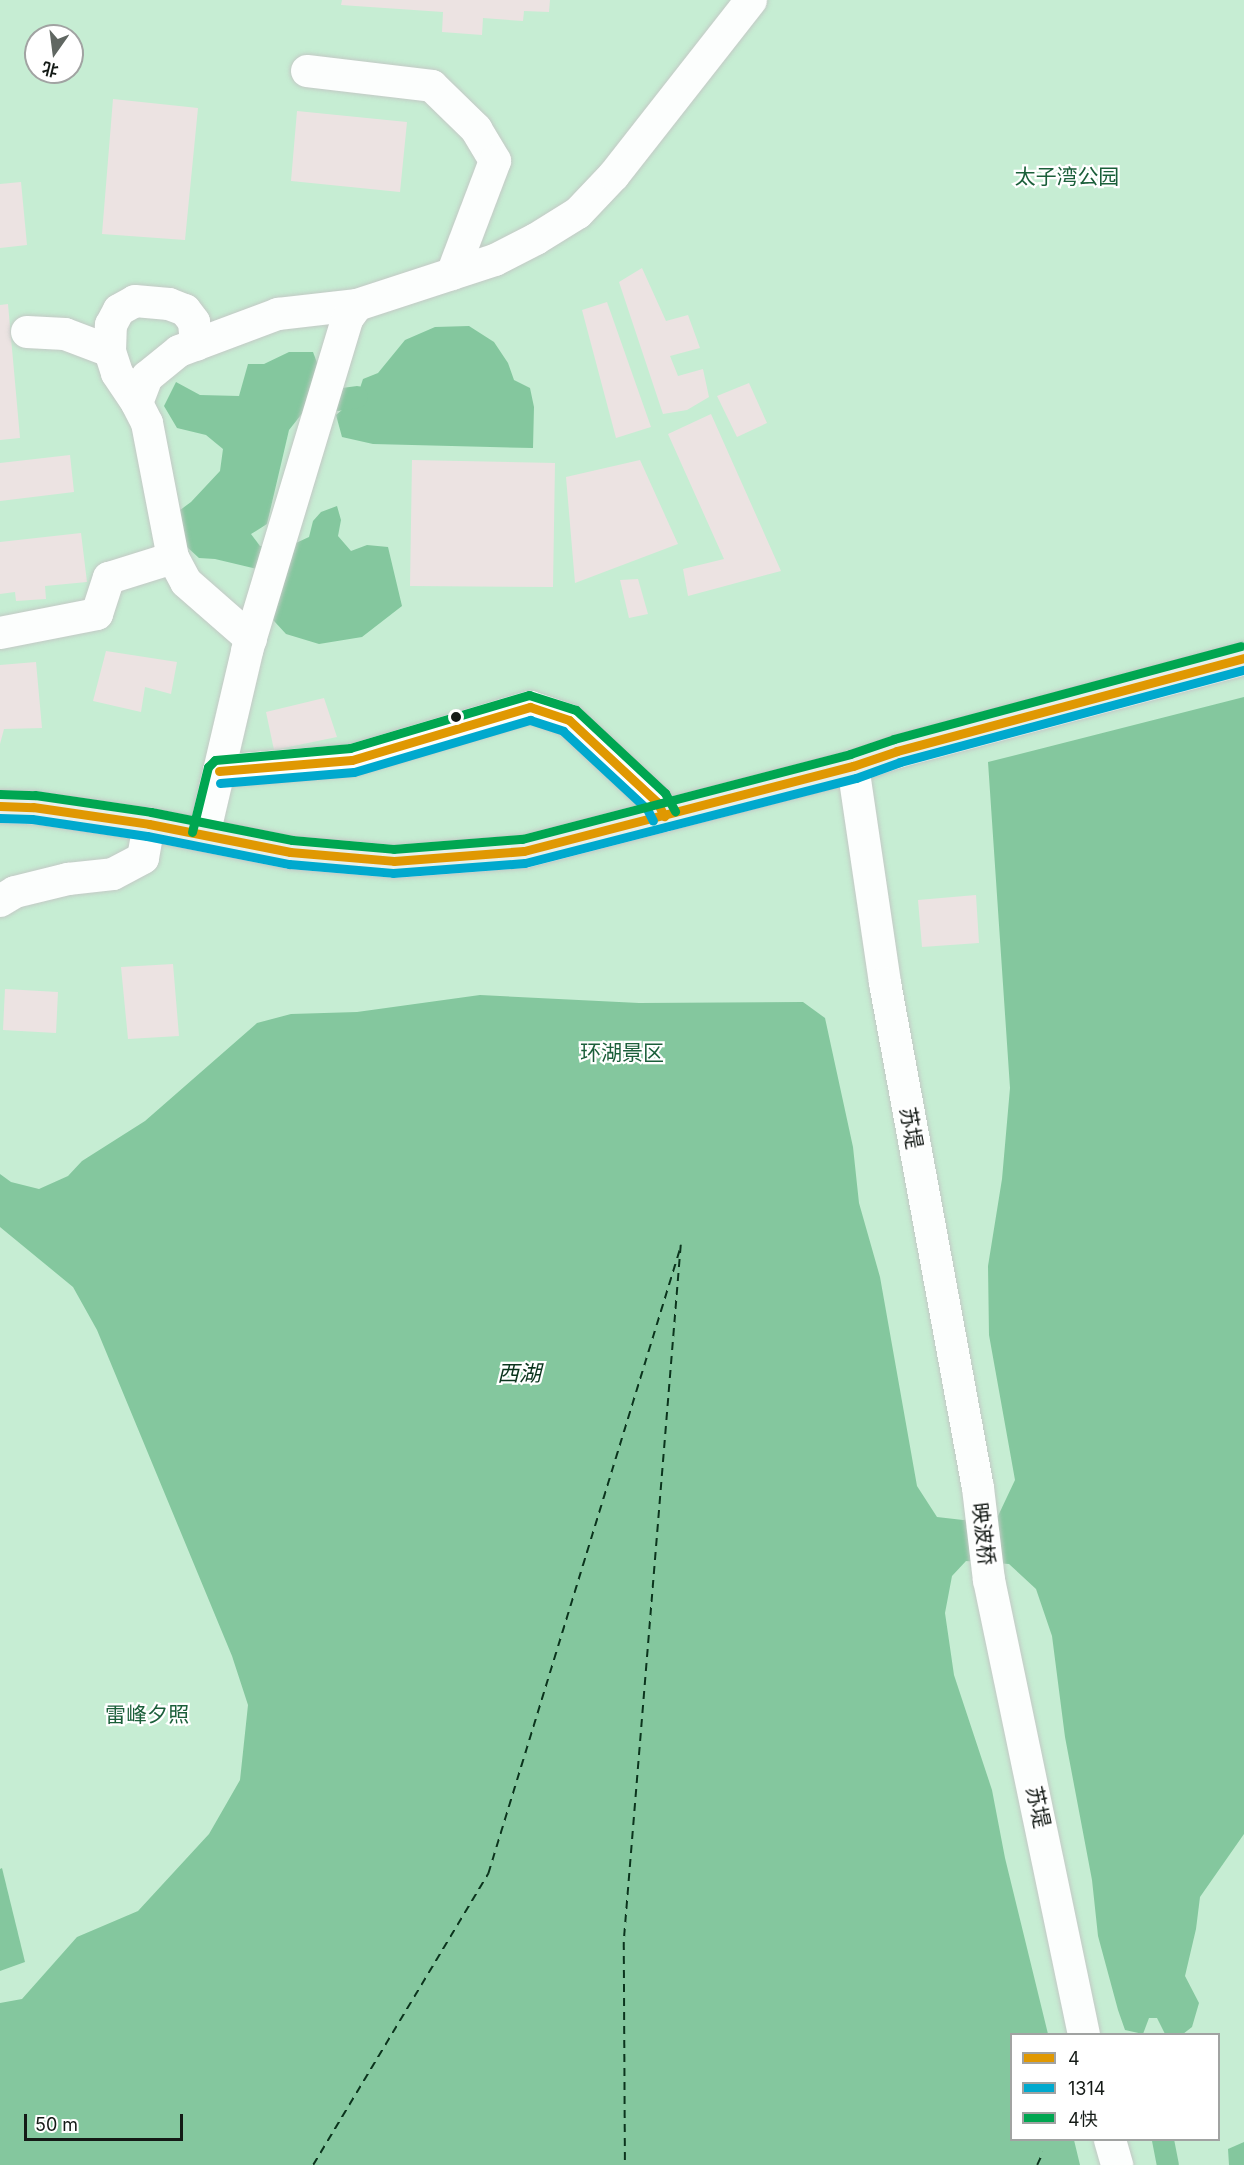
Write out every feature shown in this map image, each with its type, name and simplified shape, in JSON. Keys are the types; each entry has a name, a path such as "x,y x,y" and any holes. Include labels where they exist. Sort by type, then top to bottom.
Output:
{"main road":[{"path":"0,806 33,807 149,824 290,852 394,861 524,851 853,766 897,751 1244,658"}],"street":[{"path":"137,403 147,377 179,351 278,314 357,305 495,260 578,213 614,175 751,0"},
{"path":"307,71 432,86 476,129 495,161 453,274"},
{"path":"196,345 194,322 185,310 169,304 135,301 119,310 111,325 110,351 117,374 137,403 147,423 173,558 186,582 251,639"},
{"path":"204,835 251,639 347,319 357,305"},
{"path":"27,332 65,334 110,351"},
{"path":"0,633 97,614 109,578 173,558"},
{"path":"219,771 352,760 530,706 569,720 657,802 664,816"},
{"name":"苏堤","path":"853,766 885,983 978,1488"},
{"path":"0,901 15,892 68,879 113,874 143,858 149,824"},
{"name":"映波桥","path":"978,1488 989,1580"},
{"name":"苏堤","path":"989,1580 1084,2033"},
{"path":"1111,2141 1117,2165"}],"green space":[{"name":"环湖景区","path":"0,0 1244,0 1244,2165 0,2165"}],"water":[{"path":"469,326 494,342 508,363 514,380 530,388 534,407 533,448 373,444 342,437 336,415 357,397 363,379 378,373 405,340 435,327"},
{"path":"289,352 313,352 319,368 316,396 289,430 267,524 251,534 260,546 285,548 309,537 313,521 321,512 337,506 341,520 338,536 351,551 367,545 388,547 402,606 362,637 319,644 286,634 264,610 257,569 215,559 199,558 176,537 172,516 191,502 220,471 223,449 206,435 177,428 164,406 176,382 200,395 239,396 248,364 264,364"},
{"name":"西湖","path":"1244,697 1244,1834 1200,1897 1196,1929 1185,1976 1199,2003 1192,2027 1184,2033 1164,2033 1157,2018 1149,2018 1143,2033 1125,2030 1098,1936 1092,1880 1065,1737 1052,1636 1036,1589 1009,1564 966,1561 952,1576 945,1613 954,1675 992,1790 1005,1858 1048,2033 1010,2033 1010,2141 1074,2141 1080,2165 0,2165 0,2003 22,1999 77,1937 138,1911 209,1834 240,1780 248,1705 232,1656 97,1330 73,1287 0,1227 0,1174 11,1182 39,1189 68,1176 82,1161 145,1121 257,1023 291,1014 357,1012 480,995 639,1003 803,1002 825,1018 853,1147 859,1203 880,1277 917,1486 937,1517 963,1520 998,1516 1015,1480 989,1335 988,1266 1002,1179 1010,1088 988,762"},
{"path":"2,1868 25,1962 0,1971 0,1869"},
{"path":"1244,2142 1244,2165 1229,2165 1228,2149"}],"building":[{"path":"342,0 550,0 549,12 524,11 523,21 483,18 482,35 442,32 443,12 341,5"},
{"path":"113,99 198,108 185,240 102,234"},
{"path":"297,111 407,122 400,192 291,181"},
{"path":"21,182 27,245 0,248 0,184"},
{"path":"642,268 666,321 688,315 700,348 670,356 678,376 703,369 709,397 687,410 663,414 619,282"},
{"path":"607,302 651,427 616,438 582,310"},
{"path":"8,304 20,438 0,440 0,305"},
{"path":"749,383 767,423 737,437 717,396"},
{"path":"711,414 781,571 688,596 683,569 724,559 668,434"},
{"path":"70,455 74,492 0,501 0,463"},
{"path":"412,460 555,463 553,587 410,586"},
{"path":"640,460 678,544 575,583 566,477"},
{"path":"81,533 87,582 45,586 46,599 16,601 15,592 0,594 0,542"},
{"path":"638,579 648,614 629,618 620,580"},
{"path":"106,651 177,662 171,694 145,687 141,712 93,701"},
{"path":"36,662 42,728 4,729 0,744 0,665"},
{"path":"324,698 337,737 274,750 266,712"},
{"path":"976,895 979,943 922,947 918,900"},
{"path":"173,964 179,1036 128,1039 121,967"},
{"path":"5,989 58,992 56,1033 3,1030"}],"waterway":[{"path":"316,396 336,400 357,397"},
{"path":"1163,2141 1168,2165"}],"ferry route":[{"path":"313,2165 488,1874 681,1245 624,1942 625,2165"},
{"path":"1037,2165 1043,2152"}],"transit line":[{"name":"4快","path":"0,794 35,795 151,812 292,840 394,849 522,839 850,754 894,739 1241,646"},
{"name":"4","path":"0,806 33,807 149,824 290,852 394,861 524,851 853,766 897,751 1244,658"},
{"name":"1314","path":"0,818 32,819 147,836 289,864 393,873 525,863 856,778 900,762 1244,670"},
{"name":"4快","path":"192,832 208,767 215,760 350,748 529,695 576,710 665,793 675,811"},
{"name":"4","path":"219,771 352,760 530,707 569,720 657,802 664,816"},
{"name":"1314","path":"220,783 354,772 530,720 563,731 647,809 653,821"}],"park label":[{"name":"太子湾公园","path":"1067,177"},
{"name":"雷峰夕照","path":"147,1715"}]}
